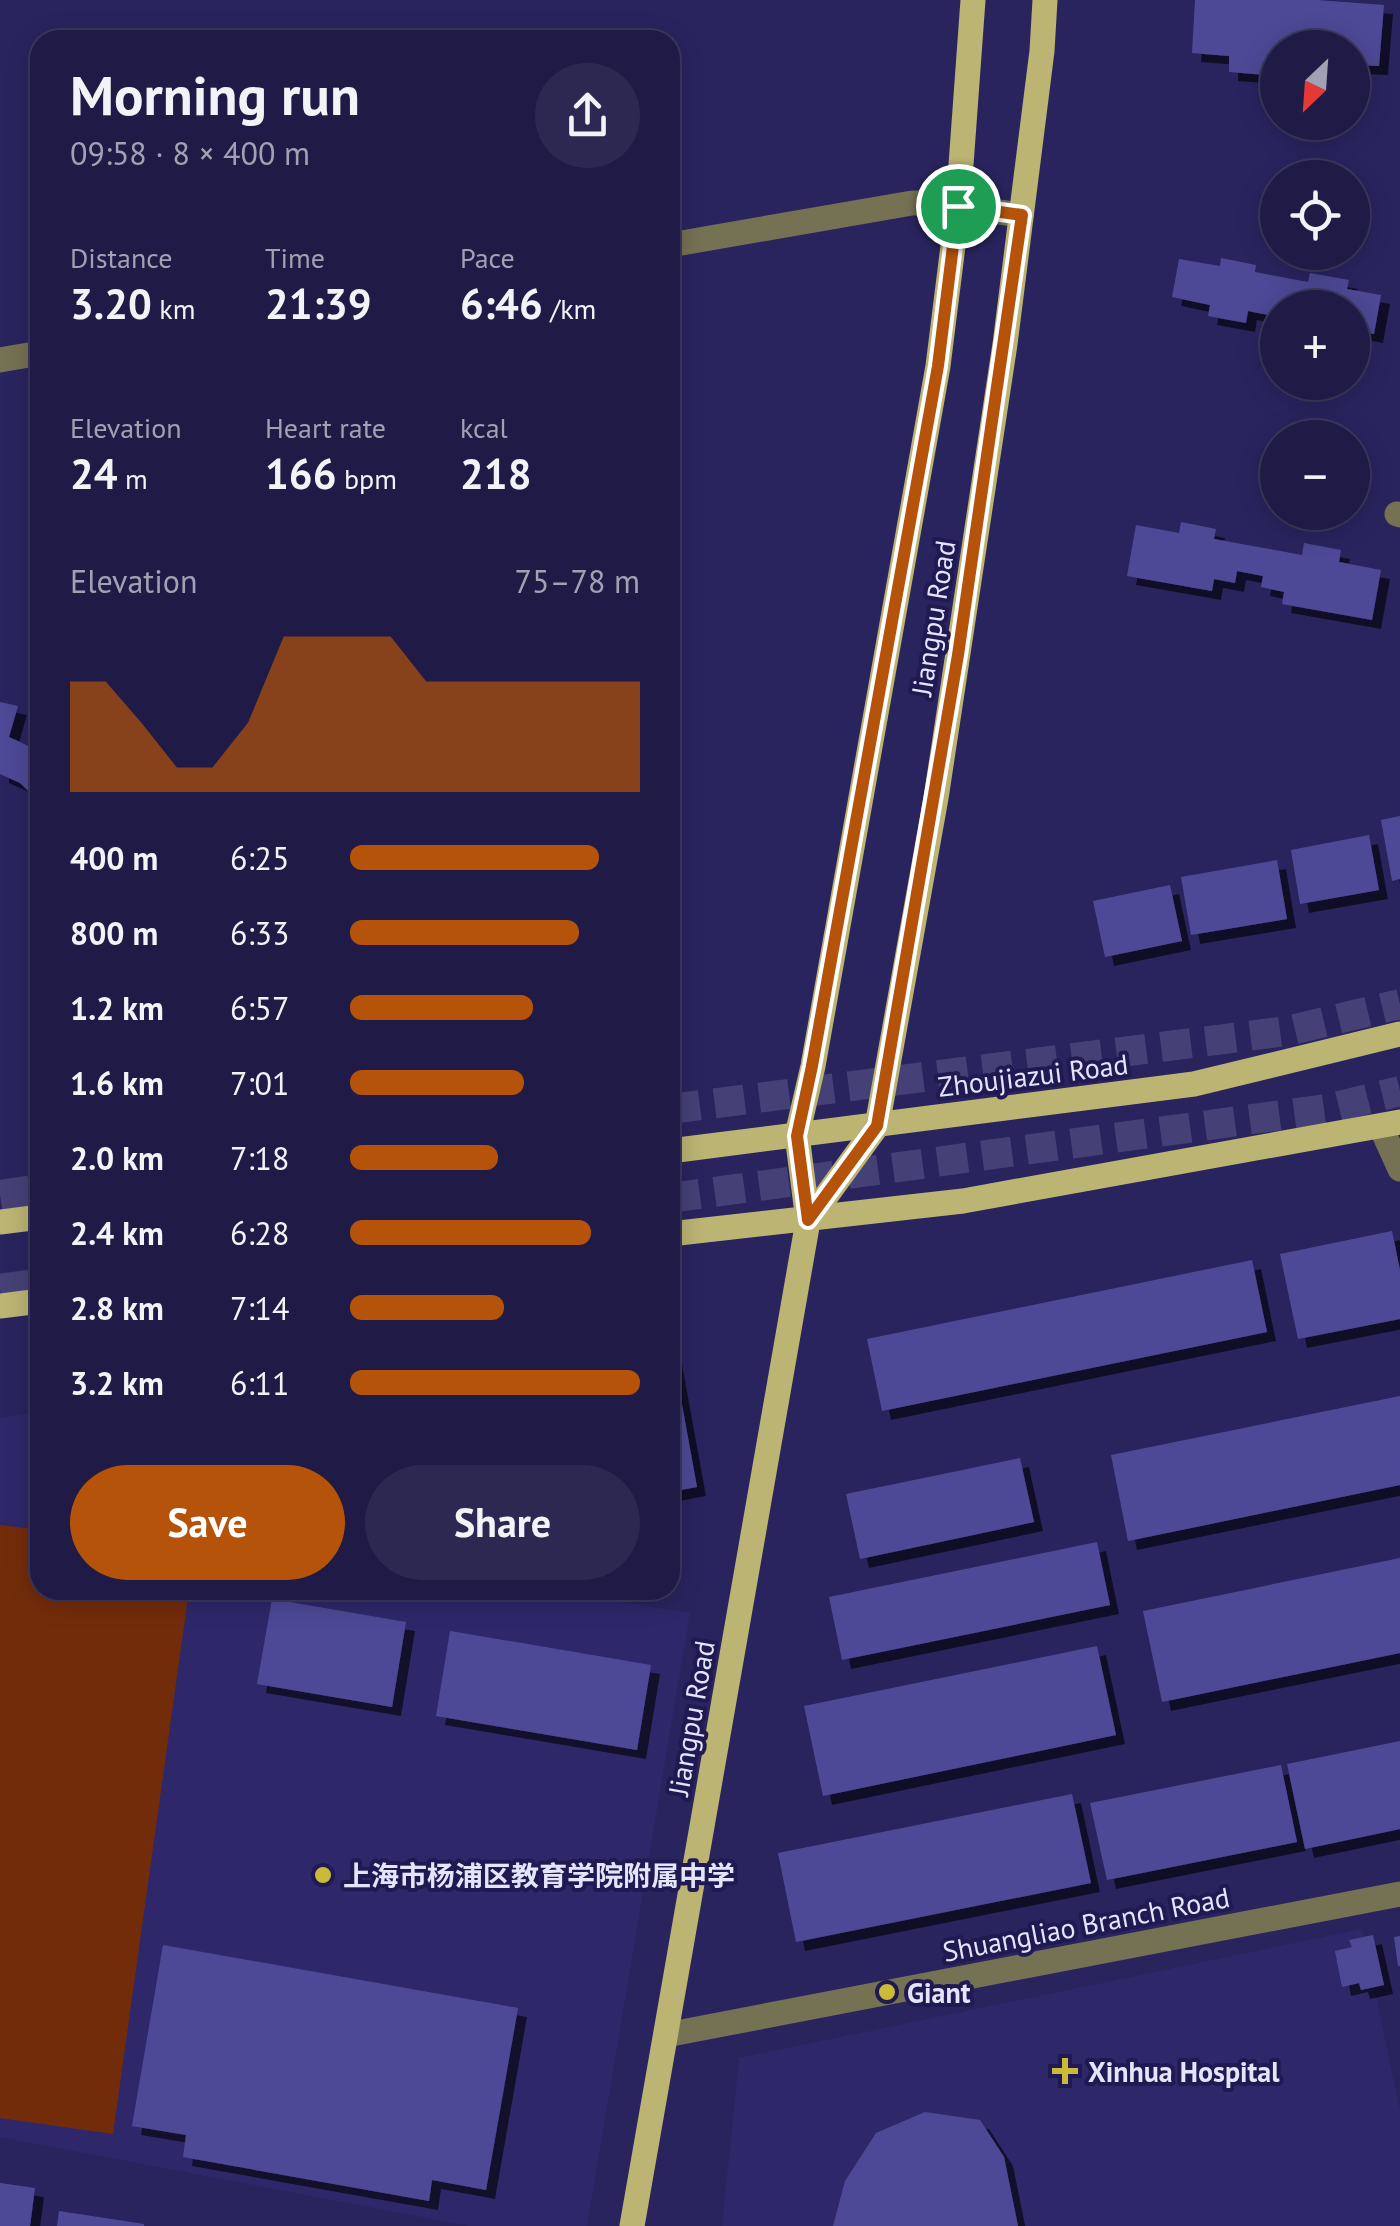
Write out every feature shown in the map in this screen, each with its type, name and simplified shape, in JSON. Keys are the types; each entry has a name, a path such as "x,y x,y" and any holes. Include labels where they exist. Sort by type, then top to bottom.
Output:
{"main road":[{"name":"Jiangpu Road","path":"632,2226 808,1220 797,1136 935,384 958,206 973,0"},
{"name":"Jiangpu Road","path":"808,1220 877,1126 953,691 1022,215 1045,0"},
{"name":"Zhoujiazui Road","path":"680,1150 1194,1084 1400,1034"},
{"path":"680,1233 963,1201 1390,1125"},
{"path":"0,1222 30,1219"},
{"path":"0,1306 30,1302"}],"street":[{"path":"680,243 912,204 1022,215"},
{"path":"0,360 30,356"},
{"path":"1390,1125 1400,1169"},
{"name":"Shuangliao Branch Road","path":"666,2035 1400,1894"}],"shaded area":[{"name":"上海市杨浦区教育学院附属中学","path":"30,1414 30,1600 607,1600 690,1613 587,2226 469,2226 0,2137 0,1418"},
{"path":"0,1525 30,1529 30,1600 188,1600 113,2134 0,2118"},
{"name":"Xinhua Hospital","path":"1362,1929 1400,2110 1400,2226 722,2226 739,2058"}],"building":[{"path":"1195,0 1317,0 1384,5 1379,66 1370,66 1370,30 1260,30 1260,75 1229,72 1229,56 1192,53"},
{"path":"1221,258 1256,265 1255,272 1308,282 1310,273 1349,280 1347,289 1353,290 1260,290 1260,313 1248,311 1246,323 1208,316 1210,305 1172,297 1179,259 1220,266"},
{"path":"1370,293 1381,295 1374,334 1370,333"},
{"path":"1181,522 1216,529 1214,539 1302,555 1304,543 1341,550 1339,562 1381,570 1372,620 1282,604 1284,592 1261,587 1263,576 1237,571 1235,583 1214,579 1212,591 1127,576 1136,525 1179,533"},
{"path":"0,702 18,706 9,737 30,747 30,792 0,774"},
{"path":"1400,816 1400,879 1392,881 1381,820"},
{"path":"1369,835 1379,890 1300,904 1291,850"},
{"path":"1277,860 1287,919 1191,935 1181,877"},
{"path":"1170,885 1182,941 1105,957 1093,901"},
{"path":"1392,1231 1400,1270 1400,1319 1298,1339 1280,1254"},
{"path":"1252,1260 1267,1332 882,1411 867,1339"},
{"path":"680,1394 697,1487 680,1490"},
{"path":"1400,1396 1400,1485 1128,1541 1111,1455"},
{"path":"1020,1458 1034,1522 860,1559 846,1494"},
{"path":"1097,1542 1110,1605 842,1660 829,1597"},
{"path":"1400,1558 1400,1653 1162,1702 1143,1611"},
{"path":"272,1600 406,1622 392,1707 257,1684"},
{"path":"450,1631 651,1665 637,1750 436,1716"},
{"path":"1097,1646 1116,1735 823,1796 804,1706"},
{"path":"1400,1741 1400,1829 1305,1849 1287,1764"},
{"path":"1281,1765 1297,1842 1107,1880 1090,1803"},
{"path":"1072,1794 1091,1883 796,1942 778,1853"},
{"path":"1373,1935 1384,1985 1361,1990 1359,1983 1342,1987 1335,1951 1352,1947 1349,1940"},
{"path":"1400,1936 1400,1966 1398,1966 1394,1937"},
{"path":"163,1945 518,2008 486,2190 432,2180 429,2201 183,2157 186,2135 132,2126"},
{"path":"925,2112 980,2120 1004,2157 1018,2226 833,2226 845,2181 876,2133"},
{"path":"0,2183 35,2188 30,2226 0,2226"},
{"path":"59,2211 144,2224 144,2226 57,2226"}],"tunnel":[{"path":"680,1108 1287,1031 1400,1004"},
{"path":"680,1197 1327,1109 1400,1091"},
{"path":"0,1195 30,1190"},
{"path":"0,1289 30,1284"}],"place":[{"name":"上海市杨浦区教育学院附属中学","path":"323,1875"},
{"name":"Giant","path":"887,1992"},
{"name":"Xinhua Hospital","path":"1065,2071"}],"route":[{"path":"958,206 1022,215 1005,344 936,798 877,1126 808,1220 797,1136 938,366 958,206"}]}
